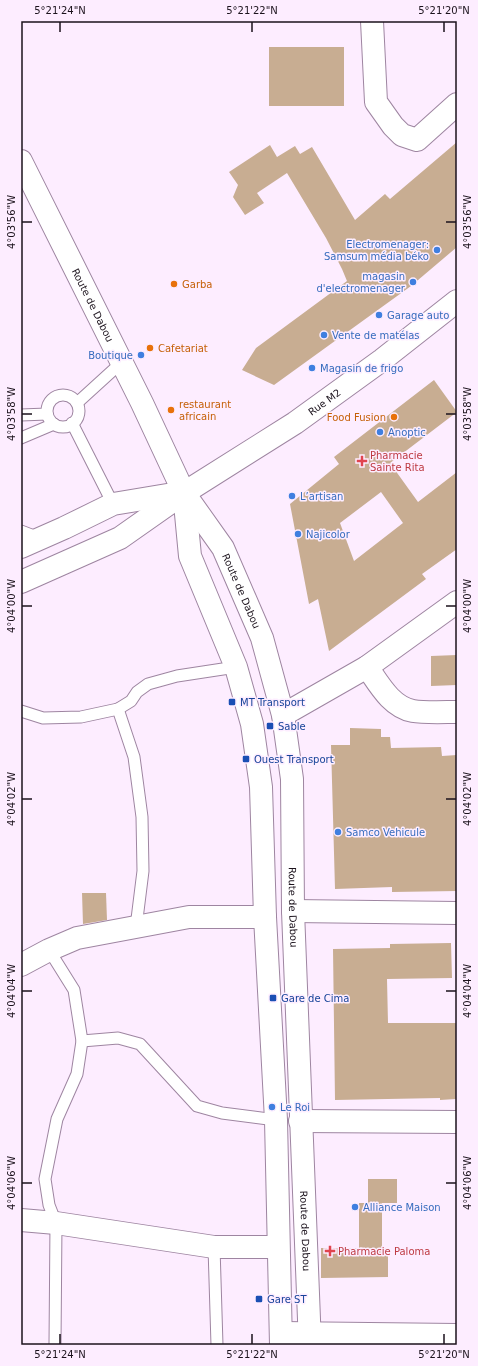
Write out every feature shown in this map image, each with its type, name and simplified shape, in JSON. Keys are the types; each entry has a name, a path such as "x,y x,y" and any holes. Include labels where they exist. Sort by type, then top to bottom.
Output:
{"street":[{"path":"372,21 376,102 402,135 416,140 457,104"},
{"name":"Route de Dabou","path":"21,161 122,362 184,493 223,548 262,638 282,716 292,779 293,911 300,1121 310,1340"},
{"name":"Rue M2","path":"21,582 120,538 184,493 295,423 382,360 457,301"},
{"path":"21,547 41,539 113,504 184,493"},
{"name":"Route de Dabou","path":"184,493 190,556 236,667 252,724 261,788 265,916 276,1120 281,1339"},
{"path":"282,716 367,667 457,602"},
{"path":"367,667 396,704 413,711 457,712"},
{"path":"293,911 457,913"},
{"path":"21,965 77,938 189,917 265,916"},
{"path":"300,1121 457,1122"},
{"path":"21,1220 56,1223 214,1247 278,1247"},
{"path":"281,1339 310,1340 457,1335"}],"lane":[{"path":"77,403 122,362"},
{"path":"60,395 67,395 73,398 77,403 77,418 66,426 54,424 47,414 47,408 50,402 55,397 60,395"},
{"path":"21,415 47,414"},
{"path":"72,423 113,504"},
{"path":"21,438 54,424"},
{"path":"21,532 41,539"},
{"path":"21,711 43,718 81,716 118,709 131,701 137,692 148,684 176,676 236,667"},
{"path":"118,709 134,757 142,817 143,870 136,927"},
{"path":"50,950 74,990 82,1042 77,1074 57,1119 45,1179 49,1205 56,1223 55,1345"},
{"path":"82,1042 118,1038 140,1044 197,1106 222,1114 276,1120"},
{"path":"214,1247 217,1345"}],"building":[{"path":"269,47 344,47 344,106 269,106"},
{"path":"457,142 457,247 411,286 274,385 242,370 256,348 347,281 326,238 287,173 257,193 264,203 245,215 233,197 238,185 229,172 270,145 277,157 295,146 300,154 312,147 355,220 385,194 390,199"},
{"path":"434,380 457,412 390,463 418,502 457,472 457,549 422,574 426,579 329,651 318,599 309,604 290,504 339,464 334,457","holes":["381,492 403,523 354,561 340,523"]},
{"path":"457,655 457,685 431,686 431,656"},
{"path":"350,728 381,729 381,737 390,737 391,748 441,747 442,756 457,755 457,891 392,892 392,887 335,889 331,745 350,745"},
{"path":"82,893 106,893 107,920 83,924"},
{"path":"451,943 452,978 387,979 388,1023 456,1023 456,1099 335,1100 333,949 390,948 390,944"},
{"path":"368,1179 397,1179 397,1203 382,1203 382,1248 388,1248 388,1277 321,1278 321,1248 359,1248 359,1203 368,1203"}],"place":[{"name":"Electromenager: Samsum média béko","path":"437,250"},
{"name":"magasin d'electromenager","path":"413,282"},
{"name":"Garba","path":"174,284"},
{"name":"Garage auto","path":"379,315"},
{"name":"Vente de matélas","path":"324,335"},
{"name":"Cafetariat","path":"150,348"},
{"name":"Boutique","path":"141,355"},
{"name":"Magasin de frigo","path":"312,368"},
{"name":"restaurant africain","path":"171,410"},
{"name":"Food Fusion","path":"394,417"},
{"name":"Anoptic","path":"380,432"},
{"name":"Pharmacie Sainte Rita","path":"362,461"},
{"name":"L’artisan","path":"292,496"},
{"name":"Najicolor","path":"298,534"},
{"name":"MT Transport","path":"232,702"},
{"name":"Sable","path":"270,726"},
{"name":"Ouest Transport","path":"246,759"},
{"name":"Samco Vehicule","path":"338,832"},
{"name":"Gare de Cima","path":"273,998"},
{"name":"Le Roi","path":"272,1107"},
{"name":"Alliance Maison","path":"355,1207"},
{"name":"Pharmacie Paloma","path":"330,1251"},
{"name":"Gare ST","path":"259,1299"}]}
